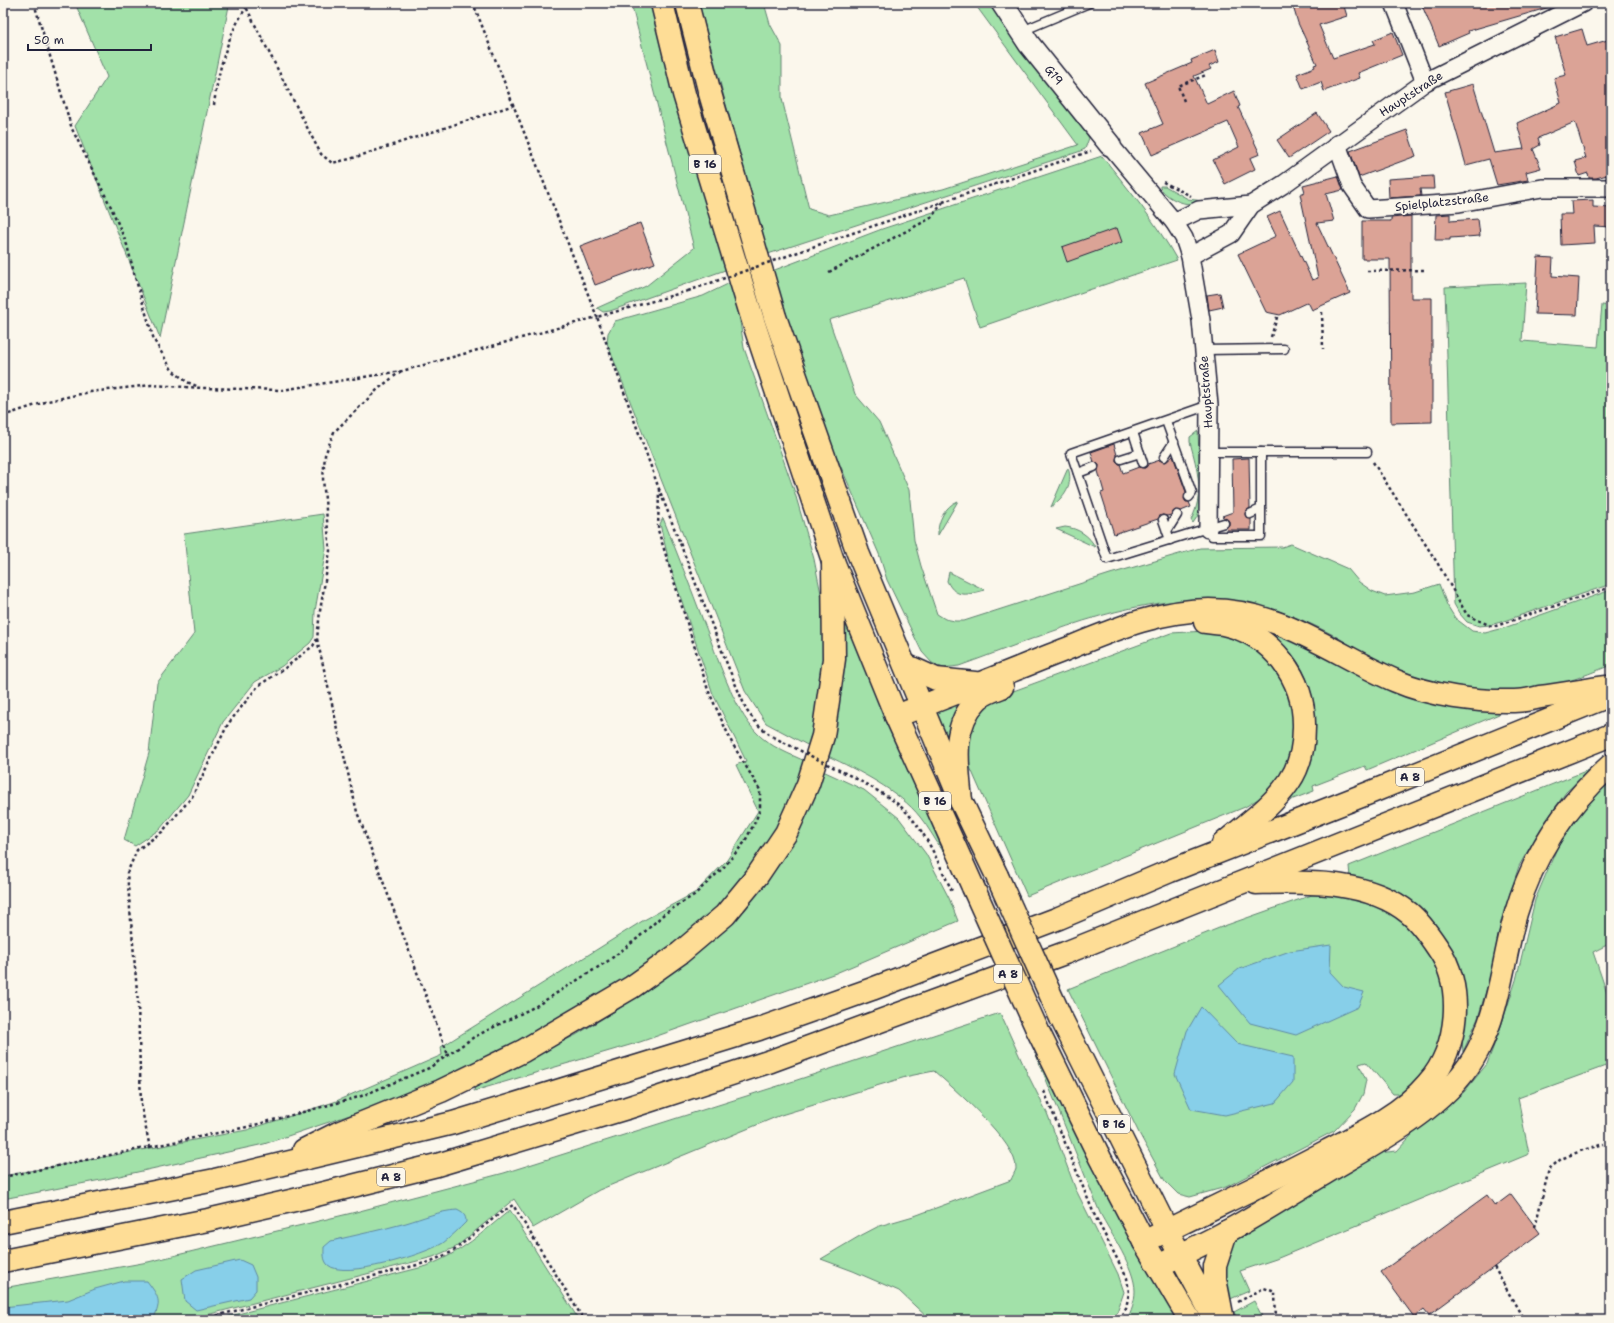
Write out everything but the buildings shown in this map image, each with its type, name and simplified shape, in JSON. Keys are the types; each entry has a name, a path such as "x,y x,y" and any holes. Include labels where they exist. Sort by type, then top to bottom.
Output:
{"main road":[{"name":"B 16","path":"662,3 684,94 751,317 833,561 896,716 963,891 1036,1029 1100,1158 1144,1242 1190,1320"},
{"name":"B 16","path":"687,3 709,90 775,317 858,553 906,665 961,802 997,876 1061,1018 1167,1230 1215,1320"},
{"path":"271,1167 338,1133 441,1091 523,1051 632,987 680,953 725,915 757,876 786,833 808,784 821,743 834,659 833,561"},
{"path":"896,716 1119,628 1160,616 1186,611 1210,610 1239,612 1266,618 1294,628 1396,681 1426,692 1474,699 1515,701 1611,686"},
{"path":"961,802 957,749 960,728 977,699 993,690 1130,639 1177,624 1201,622 1223,624 1242,630 1258,639 1273,651 1284,663 1295,681 1302,699 1304,743 1299,762 1285,787 1256,817 1207,857"},
{"path":"906,665 936,679 978,683"},
{"name":"A 8","path":"3,1222 215,1180 453,1123 759,1029 872,989 1059,918 1611,695"},
{"name":"A 8","path":"3,1261 208,1220 437,1165 627,1108 771,1061 1065,953 1611,735"},
{"path":"1159,1266 1226,1232 1419,1116 1461,1076 1478,1051 1490,1022 1516,913 1529,876 1546,841 1573,803 1592,781 1611,765"},
{"path":"1144,1242 1318,1156 1358,1135 1407,1104 1429,1083 1441,1065 1450,1044 1455,1021 1455,999 1452,984 1441,952 1425,930 1409,913 1389,900 1361,890 1330,884 1295,882 1242,883"},
{"path":"1226,1232 1215,1266 1215,1279 1229,1313"}],"street":[{"name":"G19","path":"1002,3 1021,32 1110,145"},
{"path":"1394,3 1424,82"},
{"name":"Hauptstraße","path":"1190,256 1231,234 1251,205 1284,184 1336,144 1424,82 1584,3"},
{"name":"Spielplatzstraße","path":"1336,144 1352,186 1368,209 1459,203 1542,188 1611,188"},
{"name":"Hauptstraße","path":"1110,145 1174,222 1184,238 1190,256 1201,320 1209,405 1208,529"},
{"name":"Hauptstraße","path":"1174,222 1200,210 1251,205"}],"lane":[{"path":"1021,32 1089,3"},
{"path":"1204,350 1284,349"},
{"path":"1209,405 1071,453 1107,559 1224,523"},
{"path":"1166,421 1192,493 1189,497"},
{"path":"1133,432 1143,463"},
{"path":"1164,457 1174,442"},
{"path":"1209,452 1367,452"},
{"path":"1208,529 1212,536 1261,536 1261,452"},
{"path":"1120,459 1140,453"},
{"path":"1078,473 1094,467"},
{"path":"1250,514 1261,509"},
{"path":"1167,531 1177,515"},
{"path":"1163,520 1170,540"}],"path":[{"path":"34,3 72,129 127,245 154,340 172,370 187,382 203,388"},
{"path":"244,3 314,142 321,154 332,163 350,159 514,106"},
{"path":"473,3 597,317 659,490 728,669 747,711 758,725 773,737 855,778 900,806 912,818 963,891"},
{"path":"214,105 216,86 228,44 236,22 246,7"},
{"path":"1184,101 1178,86 1206,76"},
{"path":"3,416 48,401 90,392 151,385 282,390 402,371 688,291 1110,145"},
{"path":"1160,180 1189,196 1196,197"},
{"path":"828,272 931,218 944,202"},
{"path":"1367,271 1427,270"},
{"path":"1322,312 1322,349"},
{"path":"1270,349 1270,340 1278,314"},
{"path":"402,371 378,389 334,432 325,455 323,479 330,551 317,639 357,812 448,1055"},
{"path":"1367,452 1438,564 1467,616 1493,627 1611,587"},
{"path":"3,1177 247,1127 359,1097 429,1068 474,1037 536,1006 608,961 638,938 664,914 694,895 723,868 744,843 760,810 760,790 732,743 708,690 658,530 659,490"},
{"path":"150,1148 141,1105 138,1003 127,873 137,850 162,832 192,797 228,724 258,686 285,668 312,646 317,639"},
{"path":"1041,1084 1094,1214 1127,1278 1129,1293 1126,1308 1118,1320"},
{"path":"1535,1228 1548,1169 1561,1159 1583,1150 1604,1144"},
{"path":"199,1320 428,1262 452,1252 499,1214 513,1205 584,1320"},
{"path":"1494,1267 1524,1320"},
{"path":"1229,1313 1264,1288 1275,1292 1276,1320"}],"green space":[{"path":"75,3 228,3 229,6 160,338 75,126 107,77"},
{"path":"631,3 653,3 728,269 610,311 603,312 597,308 646,286 694,248"},
{"path":"699,3 764,3 770,24 782,46 782,99 809,209 829,215 943,189 1078,145 974,3 988,3 1076,118 1089,138 1085,149 1078,152 768,254"},
{"path":"1102,156 1151,219 1177,260 980,327 964,278 829,320 855,394 879,422 909,490 914,540 937,614 945,619 964,621 1110,574 1200,548 1282,547 1291,544 1348,569 1359,582 1372,591 1385,596 1415,592 1439,584 1447,605 1455,618 1472,631 1485,633 1504,628 1611,590 1611,665 1566,682 1545,687 1499,692 1452,688 1408,676 1388,667 1337,637 1290,615 1254,604 1213,600 1180,601 1147,605 1115,612 1083,621 959,666 943,668 932,663 922,652 887,580 879,554 820,419 772,271 882,229"},
{"path":"1160,186 1165,186 1188,199 1203,201 1201,205 1178,201 1168,196 1160,188"},
{"path":"732,282 737,301 744,348 794,490 814,559 822,599 825,657 811,747 766,723 745,691 607,343 608,333 615,321 703,296"},
{"path":"1526,283 1522,341 1598,347 1602,305 1611,306 1611,584 1501,622 1479,626 1467,622 1459,613 1454,604 1445,287"},
{"path":"1198,431 1201,506 1193,523 1191,520 1198,500 1199,491 1197,471 1190,437"},
{"path":"1068,468 1070,479 1067,490 1051,507"},
{"path":"958,501 938,535 940,520 949,507"},
{"path":"323,514 326,549 315,611 314,637 310,643 282,666 255,682 223,722 188,795 160,829 135,846 124,840 149,753 157,683 194,634 184,534"},
{"path":"663,518 726,681 740,710 748,723 762,738 780,750 807,762 777,831 731,898 669,952 527,1039 412,1094 264,1144 106,1179 3,1199 3,1176 247,1130 334,1102 442,1055 441,1047 644,920 696,892 727,860 758,811 736,765 746,761 713,694 670,566 660,524"},
{"path":"1065,527 1083,533 1090,539 1095,547 1056,529"},
{"path":"949,572 985,590 968,594 954,591 947,581"},
{"path":"838,595 943,851 920,817 901,798 877,782 828,756 840,693 842,648"},
{"path":"1206,631 1247,642 1262,653 1280,674 1294,699 1298,723 1287,772 1271,791 1245,807 1027,896 966,758 966,737 981,710 1008,693 1171,633"},
{"path":"1272,633 1304,644 1402,693 1429,703 1463,709 1499,711 1499,714 1367,770 1365,766 1313,786 1314,791 1288,801 1307,773 1314,744 1315,714 1309,684 1303,671 1295,658"},
{"path":"968,696 948,742 938,721 937,712 939,708"},
{"path":"1593,768 1566,792 1541,828 1519,866 1502,918 1490,977 1478,1018 1463,1052 1456,966 1350,877 1349,866"},
{"path":"823,771 864,790 899,818 926,854 949,898 958,921 836,973 640,1042 474,1091 476,1083 576,1035 644,993 706,946 745,910 783,859 807,812"},
{"path":"1611,780 1611,943 1593,952 1611,1005 1611,1064 1518,1098 1529,1154 1276,1259 1240,1271 1249,1291 1228,1300 1224,1273 1225,1266 1230,1252 1239,1235 1378,1153 1397,1151 1420,1126 1464,1092 1487,1064 1516,980 1535,900 1557,848 1585,806"},
{"path":"1312,895 1350,896 1382,905 1399,916 1435,957 1449,1013 1442,1046 1426,1073 1403,1094 1393,1094 1366,1062 1359,1064 1366,1080 1363,1094 1355,1109 1334,1131 1226,1187 1190,1197 1178,1194 1165,1181 1139,1133 1068,989 1224,926"},
{"path":"1000,1013 1047,1113 1076,1190 1118,1274 1124,1292 1117,1312 1107,1320 930,1320 899,1291 821,1259 879,1226 917,1215 1011,1180 1016,1169 1014,1158 1007,1145 983,1117 934,1071 909,1076 781,1115 599,1190 533,1228 514,1199 456,1247 433,1257 187,1320 3,1320 3,1288 148,1262 352,1213 504,1173 797,1080"},
{"path":"1031,1032 1104,1191 1178,1320 1127,1320 1135,1295 1134,1282 1131,1272 1122,1251 1099,1210 1028,1035"},
{"path":"510,1210 579,1320 214,1320 427,1266 451,1255 481,1234"},
{"path":"1254,1301 1264,1320 1238,1320 1234,1312"}],"water":[{"path":"1331,945 1330,972 1344,987 1364,992 1358,1007 1296,1035 1250,1023 1219,985 1239,969 1290,951"},
{"path":"1201,1007 1237,1044 1293,1057 1293,1082 1275,1103 1225,1115 1191,1109 1175,1074 1187,1031"},
{"path":"457,1210 464,1214 466,1222 452,1236 434,1248 403,1259 367,1268 337,1269 328,1265 325,1261 324,1247 331,1241 397,1226 437,1213"},
{"path":"240,1260 251,1265 256,1277 256,1290 249,1298 196,1310 185,1301 182,1279 196,1270"},
{"path":"124,1281 147,1281 157,1295 158,1299 158,1308 153,1320 3,1320 3,1307 68,1300 95,1289"}]}
